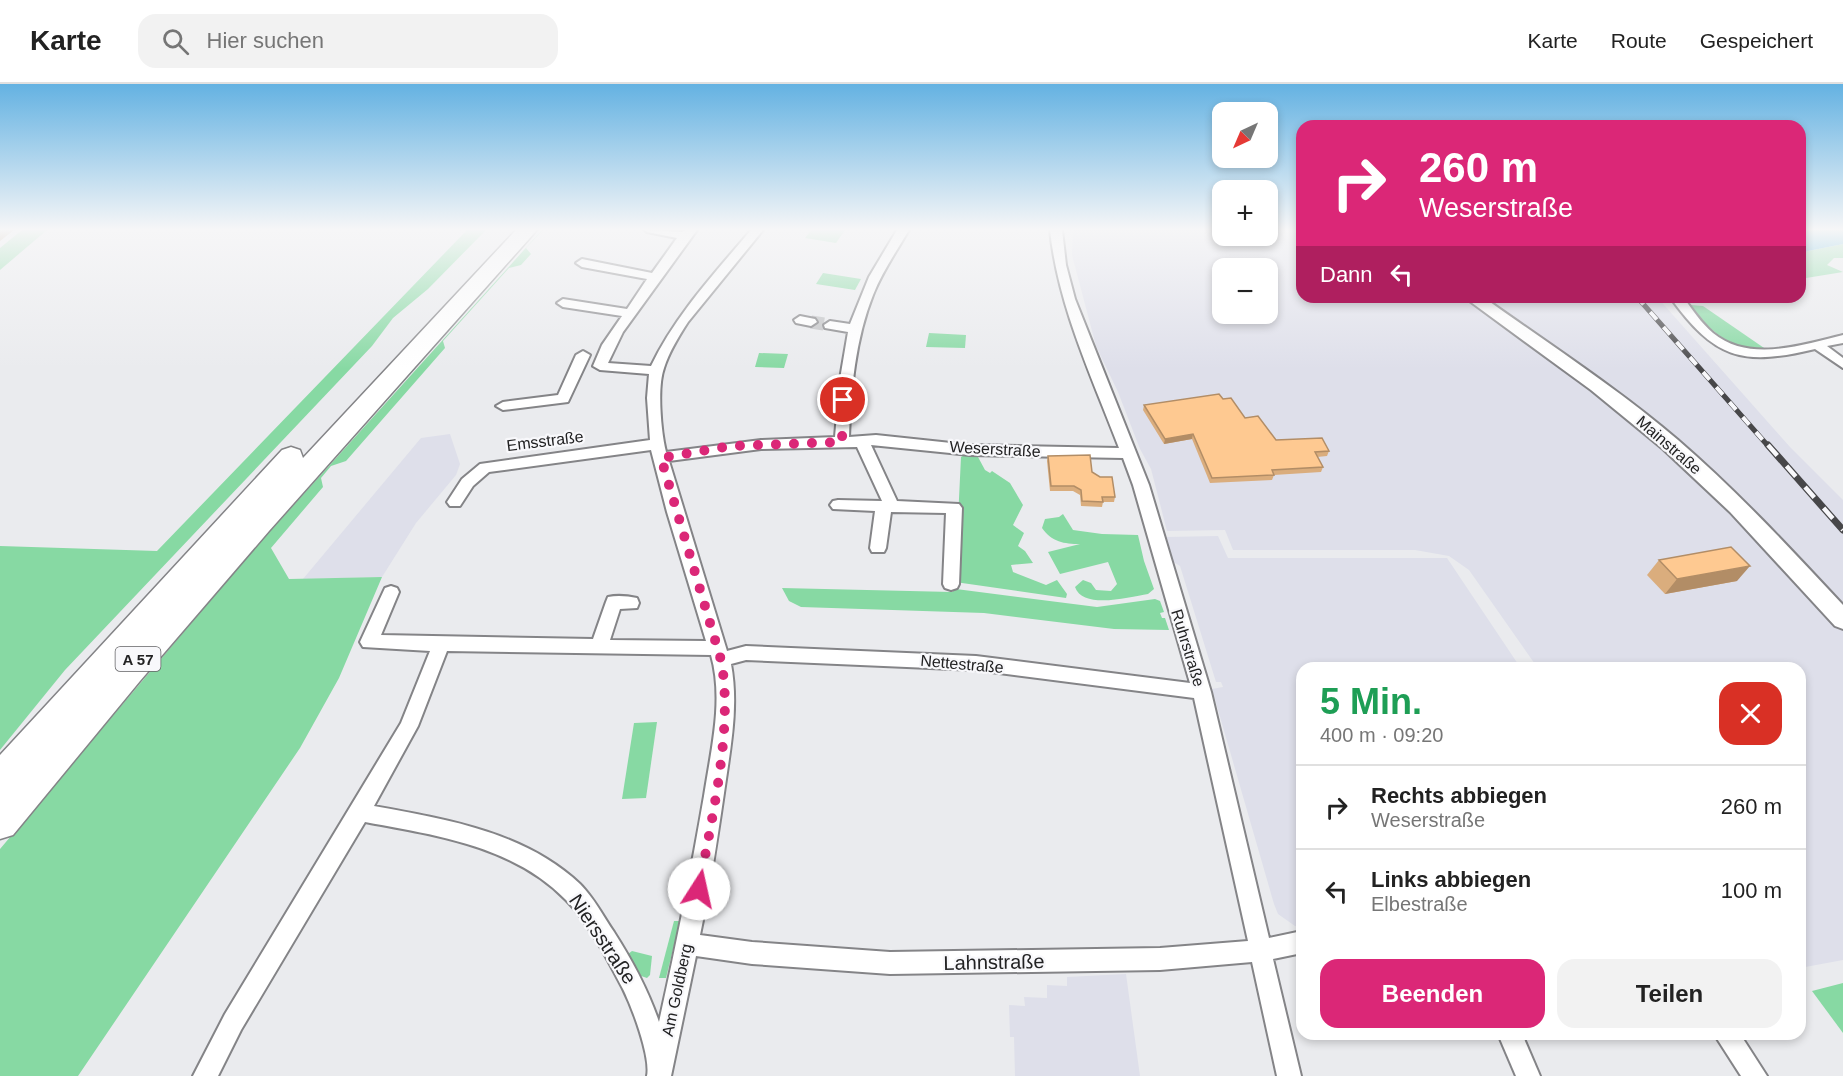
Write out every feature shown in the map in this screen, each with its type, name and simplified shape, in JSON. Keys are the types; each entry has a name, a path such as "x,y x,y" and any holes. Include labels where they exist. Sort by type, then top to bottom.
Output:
{"highway":[{"name":"A 57","path":"0,780 254,496 461,276"},
{"name":"A 57","path":"0,823 133,665 272,507 484,276"}],"street":[{"path":"645,276 653,278 603,355 600,366 656,370"},
{"name":"Am Goldberg","path":"659,1072 699,889 724,728 726,686 719,654 659,451 654,398 656,370 671,338 683,320 719,276"},
{"path":"842,442 843,400 855,329 875,276"},
{"name":"Ruhrstraße","path":"1063,276 1069,298 1141,485 1202,692 1289,1076"},
{"path":"563,303 630,313"},
{"name":"Mainstraße","path":"1480,303 1607,394 1670,444 1715,486 1843,620"},
{"path":"1681,303 1706,333 1718,342 1733,348 1774,354 1843,339"},
{"path":"830,325 855,329"},
{"path":"1817,345 1843,364"},
{"path":"503,406 563,399 582,355 603,355"},
{"name":"Weserstraße","path":"659,451 744,444 881,441 957,450 1130,453"},
{"path":"862,442 889,497 878,548"},
{"name":"Emsstraße","path":"455,502 465,484 477,472 485,468 659,451"},
{"path":"838,505 954,508 951,585"},
{"path":"391,592 369,642 600,646 719,654"},
{"path":"600,646 614,602 631,603"},
{"path":"205,1076 233,1022 360,813 409,726 441,644"},
{"name":"Nettestraße","path":"719,654 746,653 976,663 1202,692"},
{"name":"Niersstraße","path":"360,813 454,829 509,850 565,885 583,903 636,987 653,1036 659,1072"},
{"name":"Lahnstraße","path":"687,944 762,954 890,963 1160,959 1260,951 1296,943"},
{"path":"1513,1040 1528,1076"},
{"path":"1730,1040 1755,1076"}],"shaded area":[{"path":"1078,276 1212,276 1212,324 1278,324 1278,276 1296,276 1296,303 1662,303 1790,447 1843,500 1843,960 1806,967 1806,662 1533,662 1469,570 1449,556 1415,550 1233,550 1225,530 1167,531 1151,469 1140,449 1118,392 1096,346"},
{"path":"450,434 460,464 456,475 416,523 382,577 303,579 421,438"},
{"path":"1218,536 1228,558 1447,558 1517,662 1296,662 1296,926 1278,914 1274,904 1212,689 1223,687 1221,682 1216,682 1180,566 1172,561 1166,537"},
{"path":"1126,974 1140,1076 1015,1076 1014,1037 1010,1037 1009,1005 1025,1006 1024,997 1047,998 1047,985 1067,986 1067,977"}],"green space":[{"path":"422,276 440,276 393,318 372,346 65,670 0,750 0,546 157,551"},
{"path":"502,276 443,341 445,348 346,461 331,466 321,478 323,487 271,548 289,579 382,577 339,678 300,748 78,1076 0,1076 0,849 254,549"},
{"path":"821,276 861,279 855,290 816,284"},
{"path":"1691,305 1703,306 1767,350 1742,346 1723,338 1707,325"},
{"path":"929,333 966,335 965,348 926,347"},
{"path":"759,353 788,354 784,368 755,367"},
{"path":"966,454 978,457 985,470 990,473 992,471 1010,483 1023,505 1013,525 1024,533 1018,546 1025,551 1033,563 1011,565 1013,572 1046,585 1057,580 1067,594 1066,598 955,582 961,457"},
{"path":"1063,514 1073,530 1138,535 1154,589 1148,594 1107,600 1087,598 1080,594 1075,587 1083,580 1091,583 1096,590 1111,591 1117,584 1108,562 1060,574 1048,552 1080,544 1059,541 1042,528 1045,519 1059,517"},
{"path":"782,588 952,592 956,589 1097,607 1155,599 1160,601 1164,612 1160,613 1162,618 1165,618 1169,630 1114,629 984,613 801,607 789,601"},
{"path":"657,722 646,798 622,799 634,723"},
{"path":"674,921 680,921 666,978 659,978"},
{"path":"632,951 652,956 650,975 647,978 641,976 628,954"},
{"path":"1843,983 1843,1033 1812,991"}],"building":[{"path":"1219,394 1223,399 1231,398 1245,418 1258,416 1276,440 1322,438 1329,451 1315,452 1323,467 1272,470 1274,475 1212,478 1193,434 1165,439 1144,405"},
{"path":"1090,455 1092,472 1100,477 1112,477 1115,497 1102,497 1103,502 1082,501 1081,490 1074,486 1051,486 1048,456"},
{"path":"1731,547 1750,566 1677,579 1659,560"}],"tunnel":[{"path":"811,322 830,325"}],"railway":[{"path":"1642,303 1769,447"},
{"path":"1768,445 1843,530"}],"route":[{"path":"699,889 724,728 726,686 721,660 675,512 661,458 696,451 764,443 842,442 843,400"}]}
